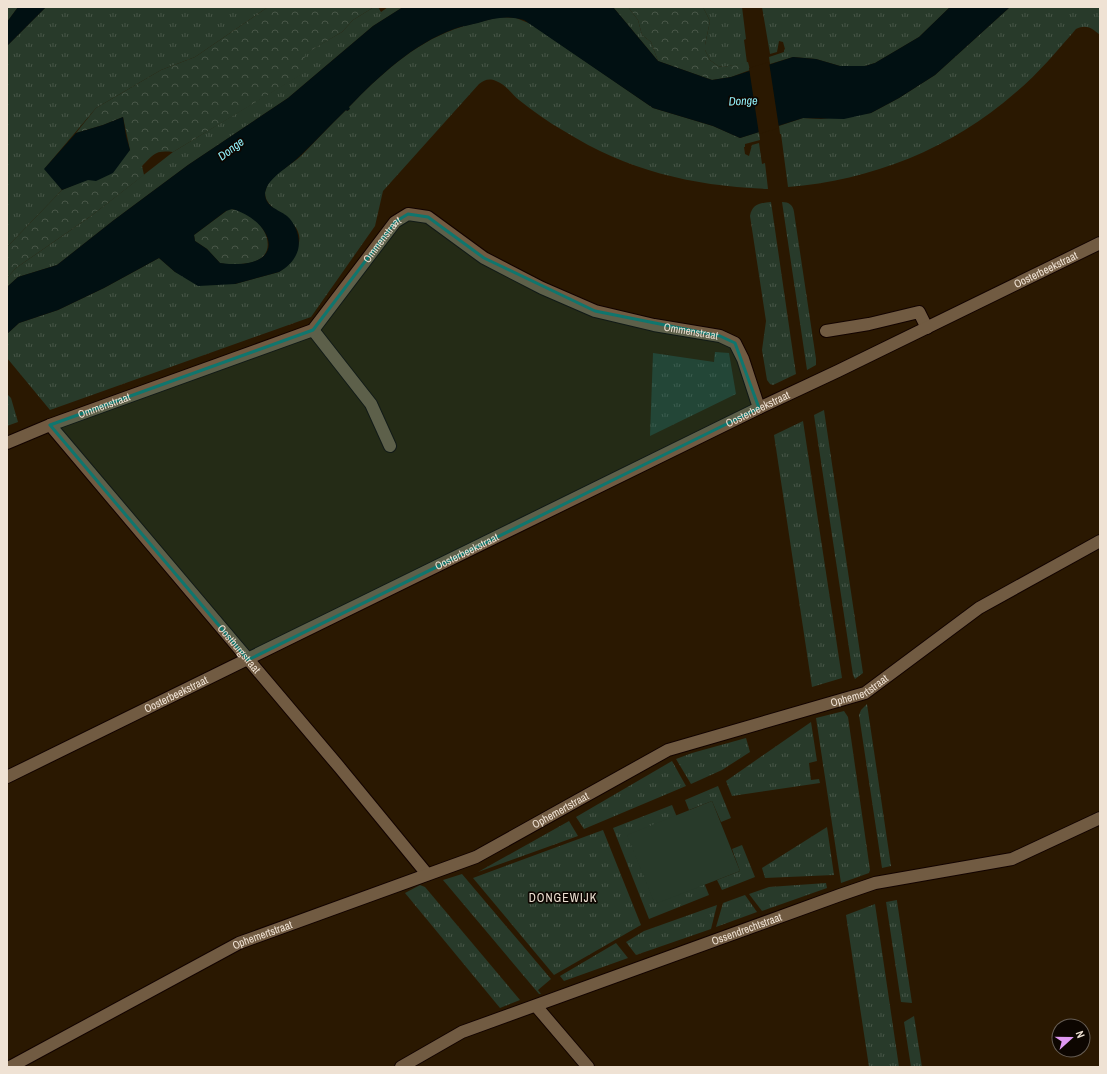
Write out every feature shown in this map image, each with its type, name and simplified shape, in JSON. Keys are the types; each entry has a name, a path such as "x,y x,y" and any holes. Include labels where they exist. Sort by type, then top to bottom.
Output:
{"street":[{"name":"Ommenstraat","path":"7,443 50,425 313,330 395,222 408,214 428,217 484,258 542,288 595,312 654,325 720,336 735,343 743,359 759,408"},
{"name":"Oosterbeekstraat","path":"7,777 759,408 1100,243"},
{"path":"826,331 869,324 919,312 927,328"},
{"path":"313,330 371,404 390,446"},
{"name":"Oostburgstraat","path":"50,425 340,768 427,874"},
{"name":"Ophemertstraat","path":"10,1067 239,943 476,857 668,750 865,693 978,608 1100,541"},
{"name":"Ossendrechtstraat","path":"401,1067 462,1032 875,883 1012,859 1100,818"},
{"path":"536,1006 588,1067"}],"highlighted area":[{"path":"408,214 428,217 484,258 595,311 720,336 735,343 759,408 248,660 50,425 313,330 395,222"}],"green space":[{"path":"7,7 18,7 7,22"},
{"path":"46,7 268,7 195,57 161,70 96,108 45,168 62,190 7,247 7,46"},
{"path":"268,7 374,7 353,20 342,32 305,54 304,73 173,152 158,152 152,156 142,166 144,175 91,216 16,268 7,278 7,247 62,190 88,179 130,150 123,117 76,133 96,108 161,70 195,57"},
{"path":"374,7 378,7 381,12 388,7 403,7 373,26 288,98 188,165 57,265 18,277 7,287 7,278 16,268 91,216 173,152 303,73 304,54 342,32 353,20"},
{"path":"613,7 628,7 638,20 642,35 651,42 658,61"},
{"path":"628,7 703,7 710,21 705,50 710,60 718,66 723,67 748,62 750,70 731,77 712,80 658,61 651,42 642,35 638,20"},
{"path":"703,7 742,7 747,63 723,67 718,66 710,60 705,50 705,45 710,21"},
{"path":"762,7 950,7 919,37 875,63 865,66 840,66 816,59 793,57 770,64 769,57 784,52 785,49 783,42 779,41 777,52 770,54"},
{"path":"1010,7 1100,7 1100,35 1094,30 1086,27 1076,29 1039,70 1015,93 991,113 938,145 880,169 849,178 788,187 779,126 803,118 821,119 871,113 899,98 935,75"},
{"path":"500,17 516,18 531,24 653,108 713,126 740,138 759,132 760,140 745,144 745,154 749,156 752,145 759,143 762,164 765,163 768,189 687,180 662,174 612,157 558,128 519,100 499,82 487,80 479,84 383,191 375,226 311,317 50,410 7,358 7,334 19,323 58,310 104,288 159,258 175,272 235,284 279,272 294,254 299,242 299,233 294,225 272,207 267,200 265,192 270,181 301,156 334,121 346,110 348,111 349,107 372,84 411,52 440,35 455,29"},
{"path":"771,202 796,374 773,385 767,380 762,350 766,321 750,216 751,212 757,205"},
{"path":"782,202 790,204 793,207 816,359 816,365 807,370"},
{"path":"229,209 241,211 252,217 261,226 266,236 268,246 265,255 256,261 241,264 220,263 207,249 195,241 194,235"},
{"path":"715,352 729,353 736,394 650,436 653,353 714,362"},
{"path":"7,394 11,398 18,422 7,426"},
{"path":"824,410 863,673 855,679 853,675 814,415"},
{"path":"803,421 842,678 812,687 774,435"},
{"path":"867,704 891,866 882,868 859,715 861,710"},
{"path":"844,711 848,717 870,870 869,873 841,883 816,718"},
{"path":"811,722 817,761 809,763 811,780 819,779 820,783 732,796 726,781"},
{"path":"746,738 750,752 722,770 691,784 676,759 692,753"},
{"path":"672,761 686,786 584,829 576,817"},
{"path":"718,786 731,818 721,822 712,801 689,810 685,800"},
{"path":"712,801 740,871 655,904 627,835"},
{"path":"672,805 709,895 649,919 613,828"},
{"path":"569,821 578,836 478,872"},
{"path":"827,827 834,875 765,878 762,868"},
{"path":"603,830 641,925 554,975 473,878"},
{"path":"742,845 755,877 722,890 717,880 740,871 732,849"},
{"path":"462,874 551,979 538,990 541,994 539,994 443,880"},
{"path":"826,883 827,888 762,911 749,894 769,887"},
{"path":"420,885 425,887 520,1000 500,1008 405,893"},
{"path":"745,895 757,912 716,927 723,903"},
{"path":"897,900 912,1003 901,1002 886,902"},
{"path":"875,904 899,1067 869,1067 846,915"},
{"path":"717,905 711,929 636,955 626,942 644,931"},
{"path":"616,943 628,958 564,981 560,976"},
{"path":"914,1016 922,1067 911,1067 904,1022"}],"water":[{"path":"18,7 46,7 7,46 7,22"},
{"name":"Donge","path":"403,7 613,7 658,61 712,80 731,77 793,57 816,59 840,66 865,66 875,63 919,37 950,7 1010,7 935,75 899,98 871,113 844,119 803,118 740,138 713,126 653,108 524,20 518,18 501,18 457,28 439,35 397,62 360,95 349,107 350,109 347,111 346,110 300,156 269,183 265,193 267,202 290,219 295,227 299,241 297,254 291,263 282,270 235,284 198,286 175,272 159,258 104,288 58,310 19,323 7,334 7,287 18,277 57,265 188,165 288,98 373,26","holes":["232,209 245,214 264,230 268,240 268,248 264,256 254,261 238,264 220,263 207,249 195,241 194,235 226,211"]},
{"path":"123,117 130,150 113,173 96,181 88,180 62,190 44,169 76,133"}],"pier":[{"path":"769,62 779,128 759,134 749,68"}],"district":[{"name":"DONGEWIJK","path":"563,898"}]}
